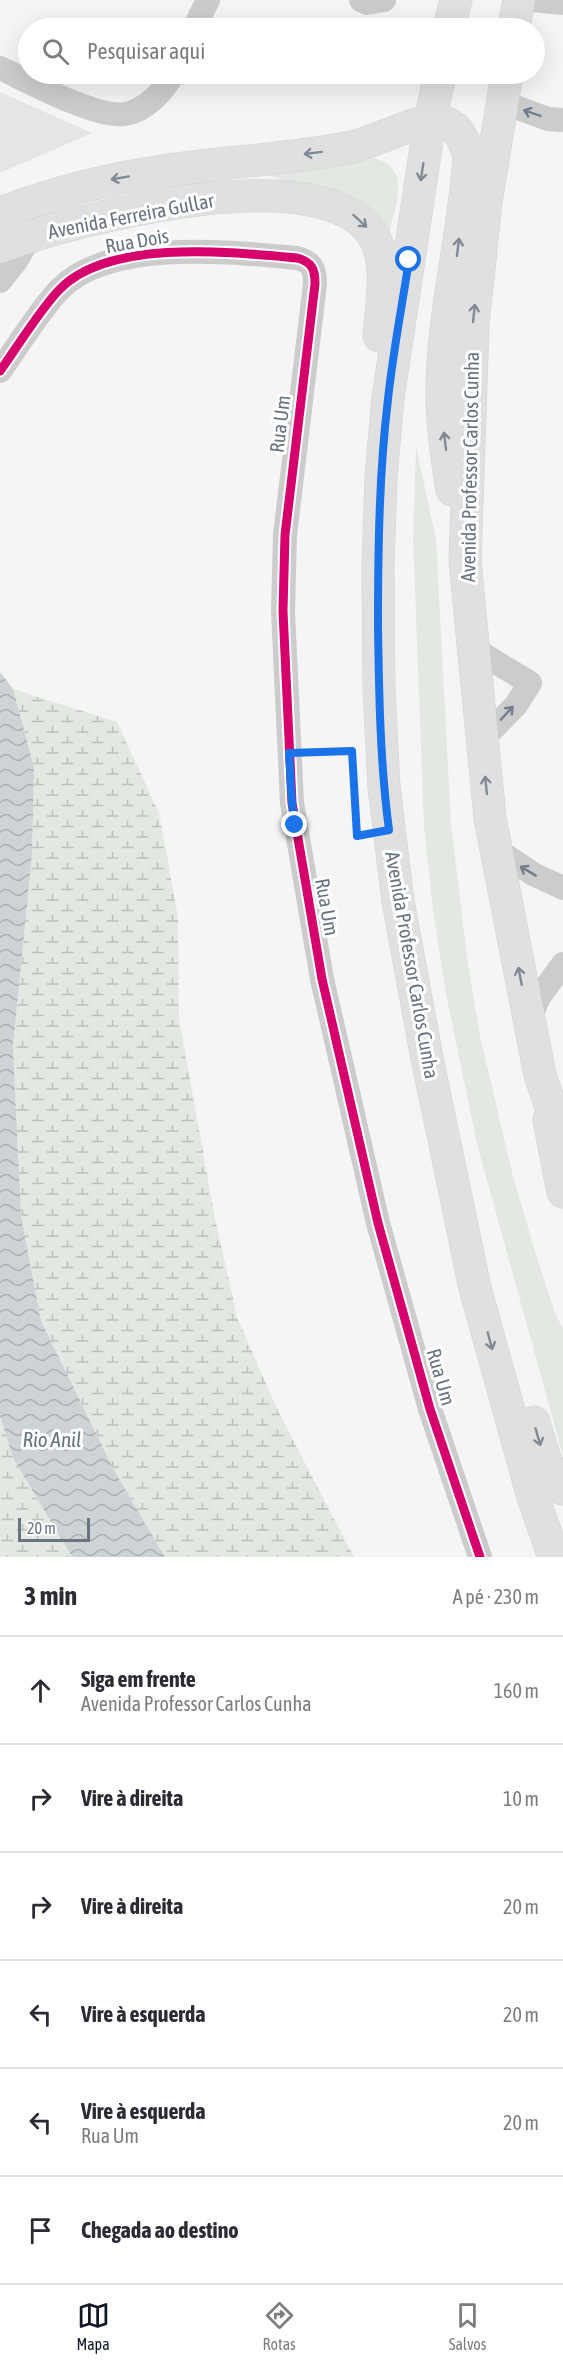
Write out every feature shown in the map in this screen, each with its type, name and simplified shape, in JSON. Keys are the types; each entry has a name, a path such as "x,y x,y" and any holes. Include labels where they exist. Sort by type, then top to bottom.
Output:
{"main road":[{"path":"452,18 456,0"},
{"path":"516,18 519,0"},
{"path":"356,146 391,125 405,112 422,84"},
{"name":"Avenida Professor Carlos Cunha","path":"438,84 430,121 388,398 381,477 378,566 380,711 384,787 398,901 427,1058 476,1288 533,1497 554,1557"},
{"name":"Avenida Professor Carlos Cunha","path":"505,88 486,202 473,324 465,561 471,647 490,818 528,1022 540,1075 563,1142"},
{"path":"430,121 449,124 457,129 468,157 442,392 447,461 465,561"},
{"name":"Avenida Ferreira Gullar","path":"0,213 50,195 101,182 164,170 320,153 356,146 430,121"},
{"name":"Avenida Ferreira Gullar","path":"0,247 71,224 214,198 241,196 322,201 351,213 364,224 379,248 383,263 377,356 388,398"},
{"path":"427,1058 545,1460 563,1489"},
{"path":"540,1075 563,1192"}],"street":[{"path":"199,18 208,0"},
{"path":"361,0 367,3 384,0"},
{"path":"532,0 563,3"},
{"path":"0,68 18,76"},
{"path":"36,84 94,110 125,114 139,109 160,92 165,84"},
{"path":"505,88 548,119 563,120"},
{"path":"0,282 30,237"},
{"name":"Rua Dois","path":"0,371 60,290 90,268 127,257 167,252 203,251 292,258"},
{"name":"Rua Um","path":"292,258 310,264 315,274 285,535 283,611 292,803 321,979 378,1223 430,1409 480,1557"},
{"path":"471,647 530,683 516,705 482,741"},
{"path":"496,849 533,874 563,888"},
{"path":"528,1022 540,997 563,964"}],"path":[{"path":"289,753 352,751 357,836 389,830"}],"shaded area":[{"path":"0,92 92,133 0,173"}],"green space":[{"path":"374,158 386,163 394,170 397,179 397,200 389,234 376,215 363,203 349,195 286,181 268,174 280,169"},
{"path":"416,446 436,539 451,823 468,965 480,1036 513,1176 555,1313 563,1329 563,1456 477,1144 446,994 433,910 424,826 413,538"},
{"path":"13,689 117,722 159,813 178,917 179,1019 215,1218 237,1317 278,1411 354,1557 165,1557 114,1470 41,1321 21,1216 13,1046 32,855 34,767"},
{"path":"0,1416 13,1458 72,1557 0,1557"}],"water":[{"name":"Rio Anil","path":"0,672 13,689 34,767 32,855 13,1046 21,1216 41,1321 114,1470 165,1557 72,1557 13,1458 0,1416"}],"cycle path":[{"path":"0,371 51,298 81,273 108,262 139,255 172,252 239,253 297,258 309,264 313,270 315,284 285,535 283,611 292,803 322,979 378,1223 430,1409 480,1557"}],"route":[{"path":"295,825 289,753 352,751 357,836 389,830 384,787 379,689 378,566 381,477 388,398 409,260"}]}
